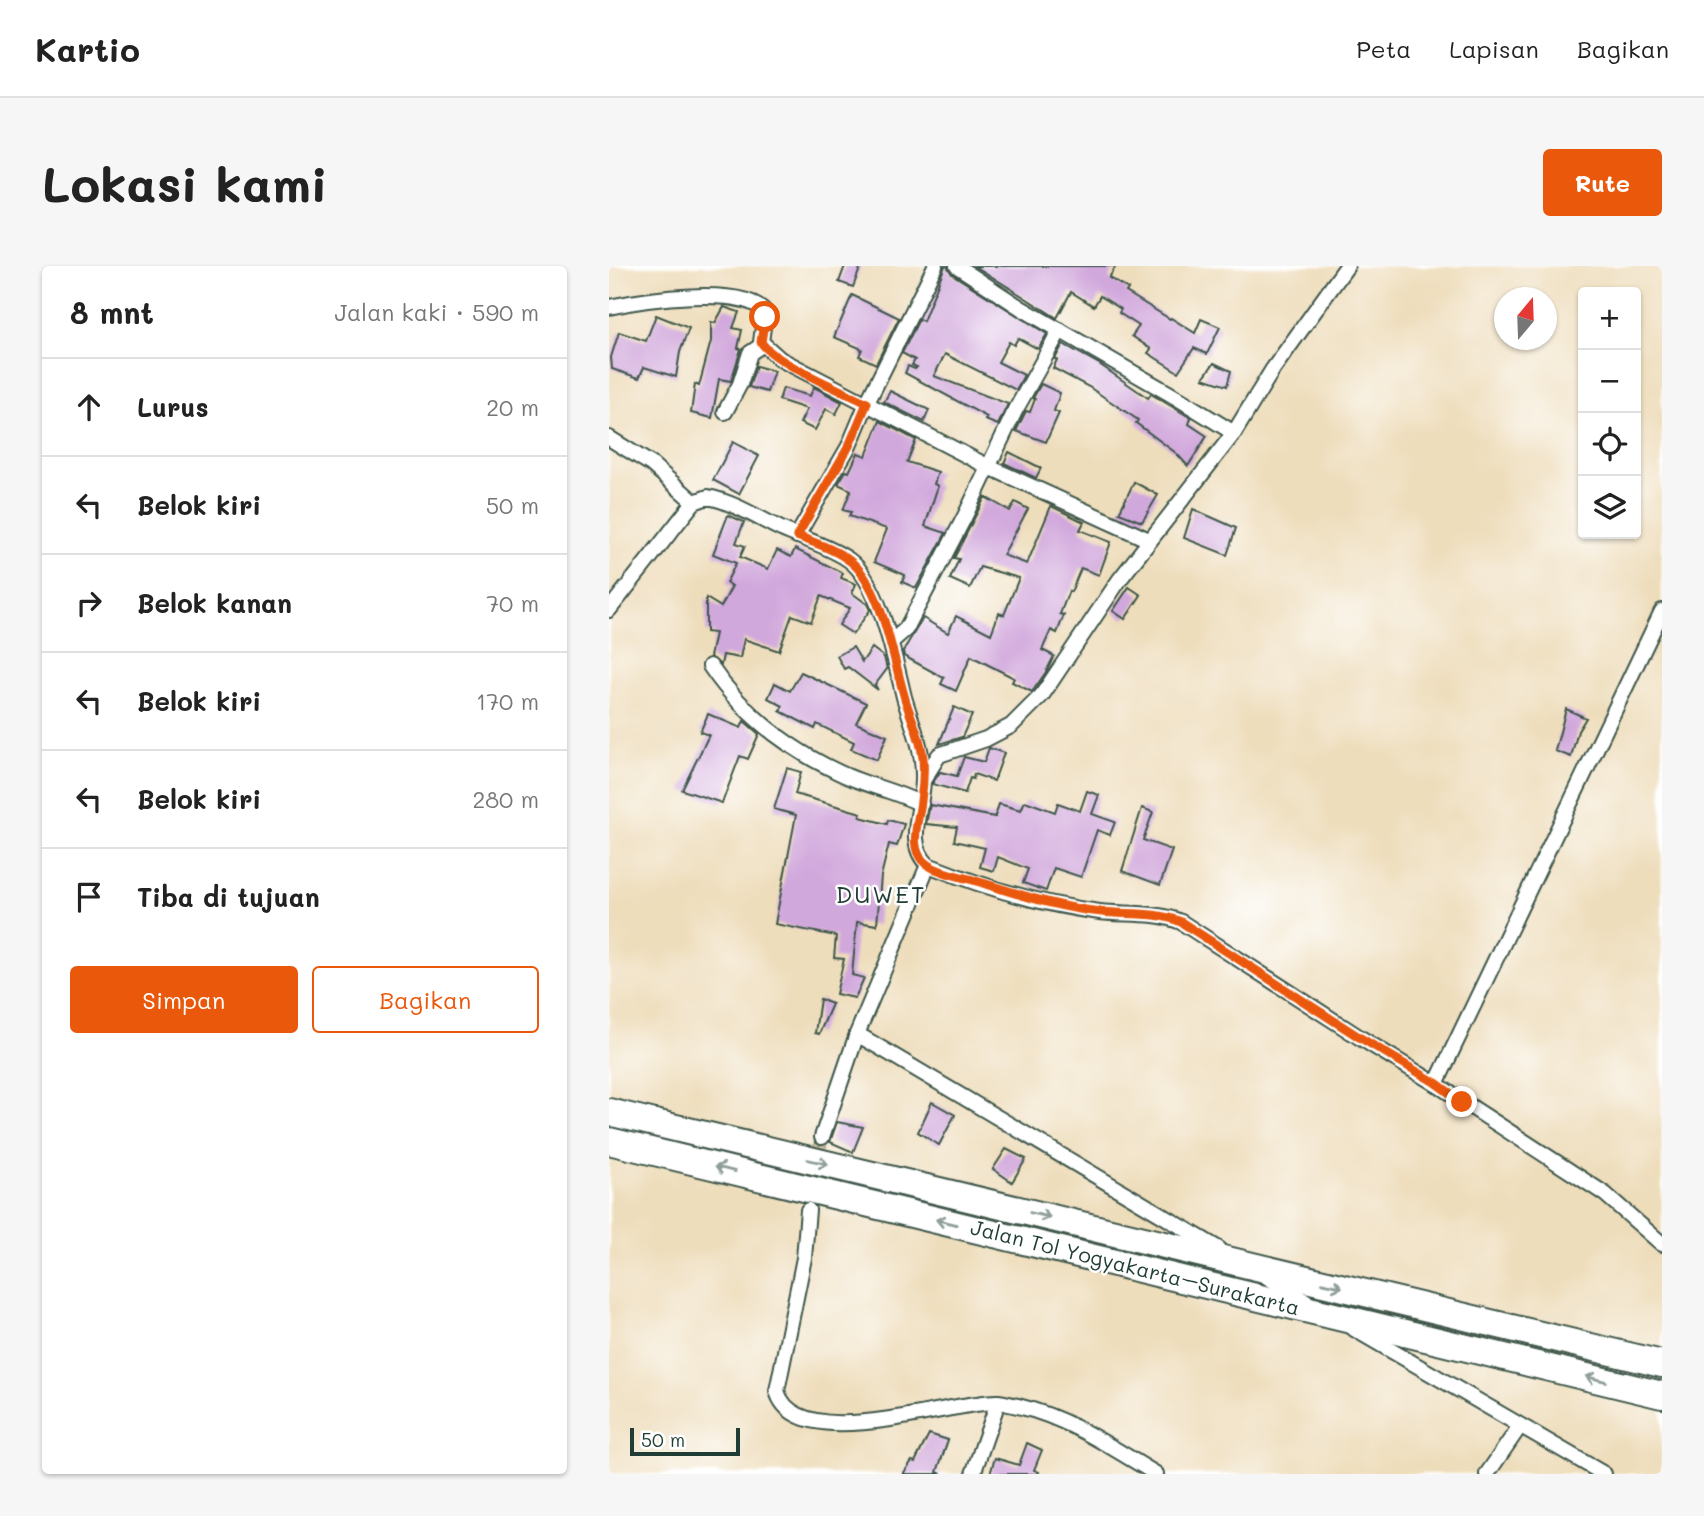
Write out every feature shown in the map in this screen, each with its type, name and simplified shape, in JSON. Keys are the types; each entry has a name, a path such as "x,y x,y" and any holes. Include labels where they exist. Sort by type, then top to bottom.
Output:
{"highway":[{"name":"Jalan Tol Yogyakarta–Surakarta","path":"609,1112 1662,1364"},
{"name":"Jalan Tol Yogyakarta–Surakarta","path":"609,1141 1662,1395"}],"street":[{"path":"797,536 849,446 867,403 935,266"},
{"path":"957,266 1021,309 1234,433"},
{"path":"923,780 939,755 986,739 1011,726 1042,695 1149,540 1234,433 1273,369 1347,266"},
{"path":"609,307 707,294 759,306 765,312 762,345 780,359 989,467 1149,540"},
{"path":"891,642 906,629 1060,330"},
{"path":"725,412 740,384 750,353 762,345"},
{"path":"609,438 651,464 694,502"},
{"path":"609,610 694,502 708,497 851,561 864,575 891,642 906,703 921,746 923,780 916,825 916,848 920,858 928,865 1040,900 1102,912 1146,914 1173,919 1436,1083 1605,1194 1660,1236"},
{"path":"1436,1083 1662,611"},
{"path":"710,666 724,686 777,737 837,772 921,804"},
{"path":"921,746 939,755"},
{"path":"822,1137 857,1034 928,865"},
{"path":"857,1034 1604,1474"},
{"path":"808,1210 804,1258 777,1391 784,1406 818,1421 848,1425 997,1402 1060,1419 1089,1433 1156,1474"},
{"path":"973,1474 997,1402"},
{"path":"1487,1474 1520,1426"}],"building":[{"path":"845,266 861,266 853,287 839,282"},
{"path":"945,266 952,274 1047,334 1038,349 1018,338 1014,345 1009,342 998,362 1024,375 1016,390 945,354 934,376 1008,404 998,425 905,373 908,366 915,369 917,367 912,365 915,360 902,353 919,319 923,321"},
{"path":"975,266 1116,266 1109,278 1128,289 1126,292 1170,319 1195,333 1201,319 1220,327 1207,354 1194,348 1178,372 1148,353 1151,349 1132,336 1139,326 1119,313 1121,309 1100,296 1094,306 1071,292 1057,318"},
{"path":"852,295 899,318 876,364 859,356 862,349 834,337"},
{"path":"724,307 739,312 733,328 742,330 738,348 741,349 731,381 719,379 712,418 691,413 695,384 699,386 711,341 711,322 715,323"},
{"path":"656,315 689,328 680,352 676,377 644,367 639,378 612,369 611,357 619,332 646,341"},
{"path":"1063,344 1099,364 1148,398 1151,394 1191,418 1189,424 1207,436 1188,466 1176,453 1136,423 1138,420 1089,387 1053,368"},
{"path":"1214,363 1231,371 1227,386 1203,378"},
{"path":"756,366 774,371 767,392 749,387"},
{"path":"1041,384 1060,393 1054,411 1059,413 1046,442 1016,431 1026,411 1030,412 1035,399 1033,398"},
{"path":"814,387 842,402 836,414 826,409 815,430 800,423 807,409 779,400 783,388 810,396"},
{"path":"890,391 929,410 924,422 884,402"},
{"path":"880,421 916,440 907,462 938,472 934,484 938,486 925,526 946,533 916,588 902,582 905,575 874,562 887,529 849,516 851,512 843,510 851,490 838,484 846,471 849,472 858,453 866,456"},
{"path":"733,442 759,456 739,494 713,480"},
{"path":"1009,452 1041,468 1036,478 1004,463"},
{"path":"1134,482 1158,495 1142,522 1119,513"},
{"path":"985,497 1010,511 1015,502 1028,509 1003,555 1027,564 1051,506 1084,522 1080,530 1111,542 1099,575 1081,568 1060,614 1064,615 1057,633 1051,630 1042,650 1054,656 1032,692 1012,682 1014,678 971,656 956,691 941,684 944,678 904,656 903,651 923,618 948,633 956,616 991,634 999,613 1004,615 1019,578 980,567 970,588 950,579 959,559 954,558"},
{"path":"1193,509 1236,528 1227,555 1184,538"},
{"path":"728,515 744,522 736,543 745,546 740,557 768,569 777,550 791,557 795,549 843,573 841,578 856,584 852,593 867,604 870,610 853,634 839,625 850,608 821,596 811,622 792,615 779,651 744,639 740,658 723,655 721,665 710,657 715,633 706,632 706,598 721,607 732,586 726,583 736,563 713,554"},
{"path":"1129,587 1141,595 1125,619 1113,611"},
{"path":"853,647 862,662 872,648 884,657 887,669 875,685 878,690 848,667 844,669 837,656"},
{"path":"801,672 866,703 856,723 887,736 877,760 851,749 854,742 817,724 815,729 780,711 783,706 768,698 775,683 790,691"},
{"path":"954,707 972,715 962,737 939,744"},
{"path":"1566,709 1586,718 1578,731 1571,757 1555,751"},
{"path":"708,714 741,728 744,721 759,734 748,759 740,756 722,803 682,790 709,735 700,732"},
{"path":"989,748 1004,753 994,781 974,774 965,793 932,784 940,772 957,776 964,757 984,762"},
{"path":"787,768 801,772 795,794 861,813 860,817 887,824 888,820 904,824 897,846 889,844 881,876 877,925 857,922 852,975 864,978 855,998 836,994 844,959 834,958 836,936 775,924 796,815 774,809"},
{"path":"1087,791 1099,795 1092,814 1115,822 1110,835 1097,830 1081,877 1054,868 1046,891 1023,883 1028,869 998,857 994,871 980,867 985,848 954,841 957,827 926,824 930,805 995,817 999,804 1021,810 1025,801 1055,812 1058,803 1080,811"},
{"path":"1142,808 1153,812 1143,840 1172,850 1160,885 1122,871"},
{"path":"820,999 832,1004 819,1034 815,1033"},
{"path":"932,1102 955,1115 939,1145 918,1132"},
{"path":"837,1122 863,1127 853,1152 830,1142"},
{"path":"1006,1149 1026,1159 1012,1182 993,1169"},
{"path":"929,1434 948,1440 937,1472 942,1474 903,1474 912,1461 915,1462"},
{"path":"1027,1443 1042,1450 1034,1470 1039,1472 1038,1474 990,1474 995,1458 1019,1465"}],"tunnel":[{"path":"811,1194 822,1137"}],"district":[{"name":"DUWET","path":"881,895"}],"route":[{"path":"765,317 761,331 762,345 780,359 867,403 836,471 797,536 851,561 864,575 874,597 891,642 906,703 921,746 923,780 916,825 916,848 920,858 928,865 950,874 1040,900 1102,912 1155,915 1181,922 1462,1102"}]}
